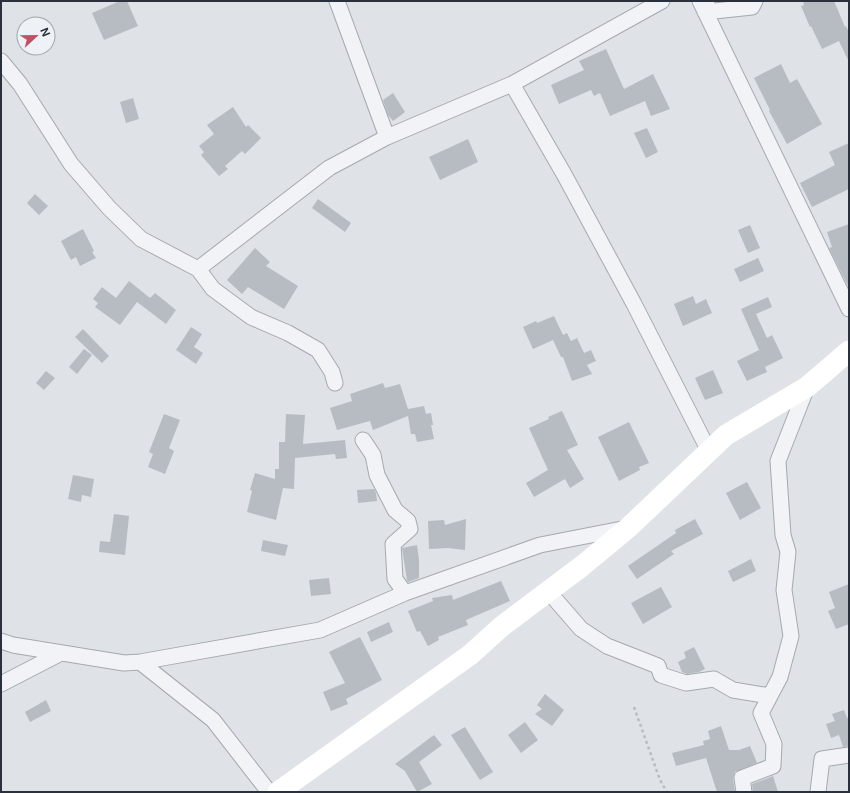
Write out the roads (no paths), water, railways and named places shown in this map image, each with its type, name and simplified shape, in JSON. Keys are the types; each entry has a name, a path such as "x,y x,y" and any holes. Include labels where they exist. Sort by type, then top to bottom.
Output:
{"street":[{"path":"337,1 387,137"},
{"path":"198,269 329,168 387,137 512,84 662,1"},
{"path":"755,1 752,7 704,5 849,309"},
{"path":"1,61 20,84 71,164 109,208 142,239 198,269 213,289 251,317 288,333 318,350 332,372 335,383"},
{"path":"512,84 565,176 634,304 709,451"},
{"path":"278,792 470,655 501,627 582,566 628,528 726,435 807,387 849,351"},
{"path":"744,792 742,778 773,766 774,744 761,713 780,677 791,636 784,590 788,552 783,535 778,461 807,387"},
{"path":"363,440 373,454 377,474 395,510 408,521 410,529 394,544 395,579 404,593"},
{"path":"1,641 13,645 124,663 140,662 320,630 404,593 540,545 628,528"},
{"path":"548,591 581,629 607,646 658,666 661,674 686,683 714,679 733,690 770,696"},
{"path":"1,684 61,653"},
{"path":"140,662 213,720 269,792"},
{"path":"818,792 822,759 849,755"}]}
